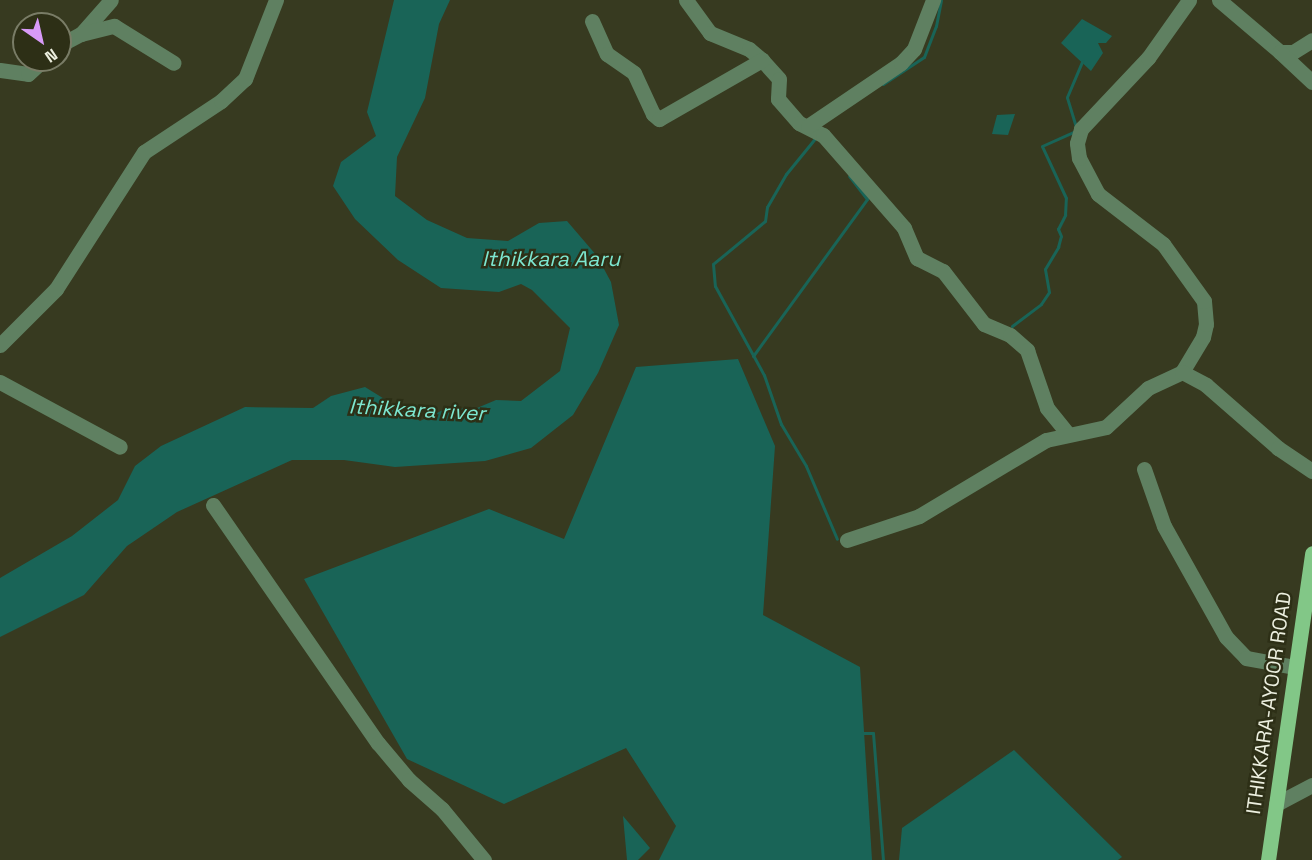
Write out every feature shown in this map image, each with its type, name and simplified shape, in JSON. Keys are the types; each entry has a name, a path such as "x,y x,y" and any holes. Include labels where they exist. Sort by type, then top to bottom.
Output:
{"main road":[{"name":"ITHIKKARA-AYOOR ROAD","path":"1268,860 1312,553"}],"street":[{"path":"81,34 111,0"},
{"path":"0,345 56,289 144,152 241,84 276,0"},
{"path":"686,0 710,33 750,49 762,60 779,79 778,99 799,123 824,135 904,228 917,258 943,270 984,324 1010,335 1027,350 1047,408 1067,433"},
{"path":"808,126 901,63 914,48 933,0"},
{"path":"847,540 919,516 1046,440 1067,433 1106,427 1148,388 1182,372 1203,337 1206,324 1204,301 1163,244 1098,194 1079,158 1077,143 1081,129 1148,58 1189,0"},
{"path":"1219,0 1312,82"},
{"path":"592,21 607,54 634,74 653,114 659,119 762,60"},
{"path":"72,39 81,34 114,26 174,63"},
{"path":"1280,52 1293,52 1312,40"},
{"path":"14,72 28,74 30,72"},
{"path":"1182,372 1206,385 1278,448 1312,471"},
{"path":"0,382 120,447"},
{"path":"1144,469 1164,526 1226,637 1246,658 1295,667"},
{"path":"213,505 378,743 409,780 442,809 484,860"},
{"path":"1276,804 1312,785"}],"water":[{"name":"Ithikkara Aaru","path":"394,0 450,0 439,24 425,98 397,157 395,196 427,220 467,238 508,241 539,223 567,221 597,256 611,282 619,325 598,373 573,415 531,448 485,461 395,467 344,460 292,460 177,512 127,546 84,595 0,637 0,578 72,536 118,500 135,466 161,446 245,407 313,408 331,396 365,387 420,421 445,409 477,408 496,400 521,401 560,371 570,328 532,290 521,284 499,292 441,288 398,260 355,219 333,186 341,162 376,136 367,112"},
{"path":"1082,19 1112,36 1106,43 1098,43 1103,53 1091,71 1061,43"},
{"path":"1015,114 1008,135 992,134 997,115"},
{"path":"738,359 775,446 763,615 860,667 872,860 659,860 676,826 626,748 504,804 407,759 304,579 489,509 564,539 636,367"},
{"path":"1014,750 1122,857 1118,860 899,860 902,828"},
{"path":"623,816 650,848 638,860 627,860"}],"waterway":[{"path":"883,84 924,57 936,26 941,0"},
{"path":"1076,127 1067,97 1082,61"},
{"path":"1012,326 1041,304 1049,292 1045,269 1058,247 1061,236 1058,229 1065,215 1066,198 1042,146 1073,132"},
{"path":"817,136 786,174 767,207 765,221 713,264 715,286 764,375 781,424 806,466 837,539"},
{"path":"753,356 867,199 849,176"},
{"path":"862,733 873,733 883,860"}],"water label":[{"name":"Ithikkara river","path":"417,410"}]}
